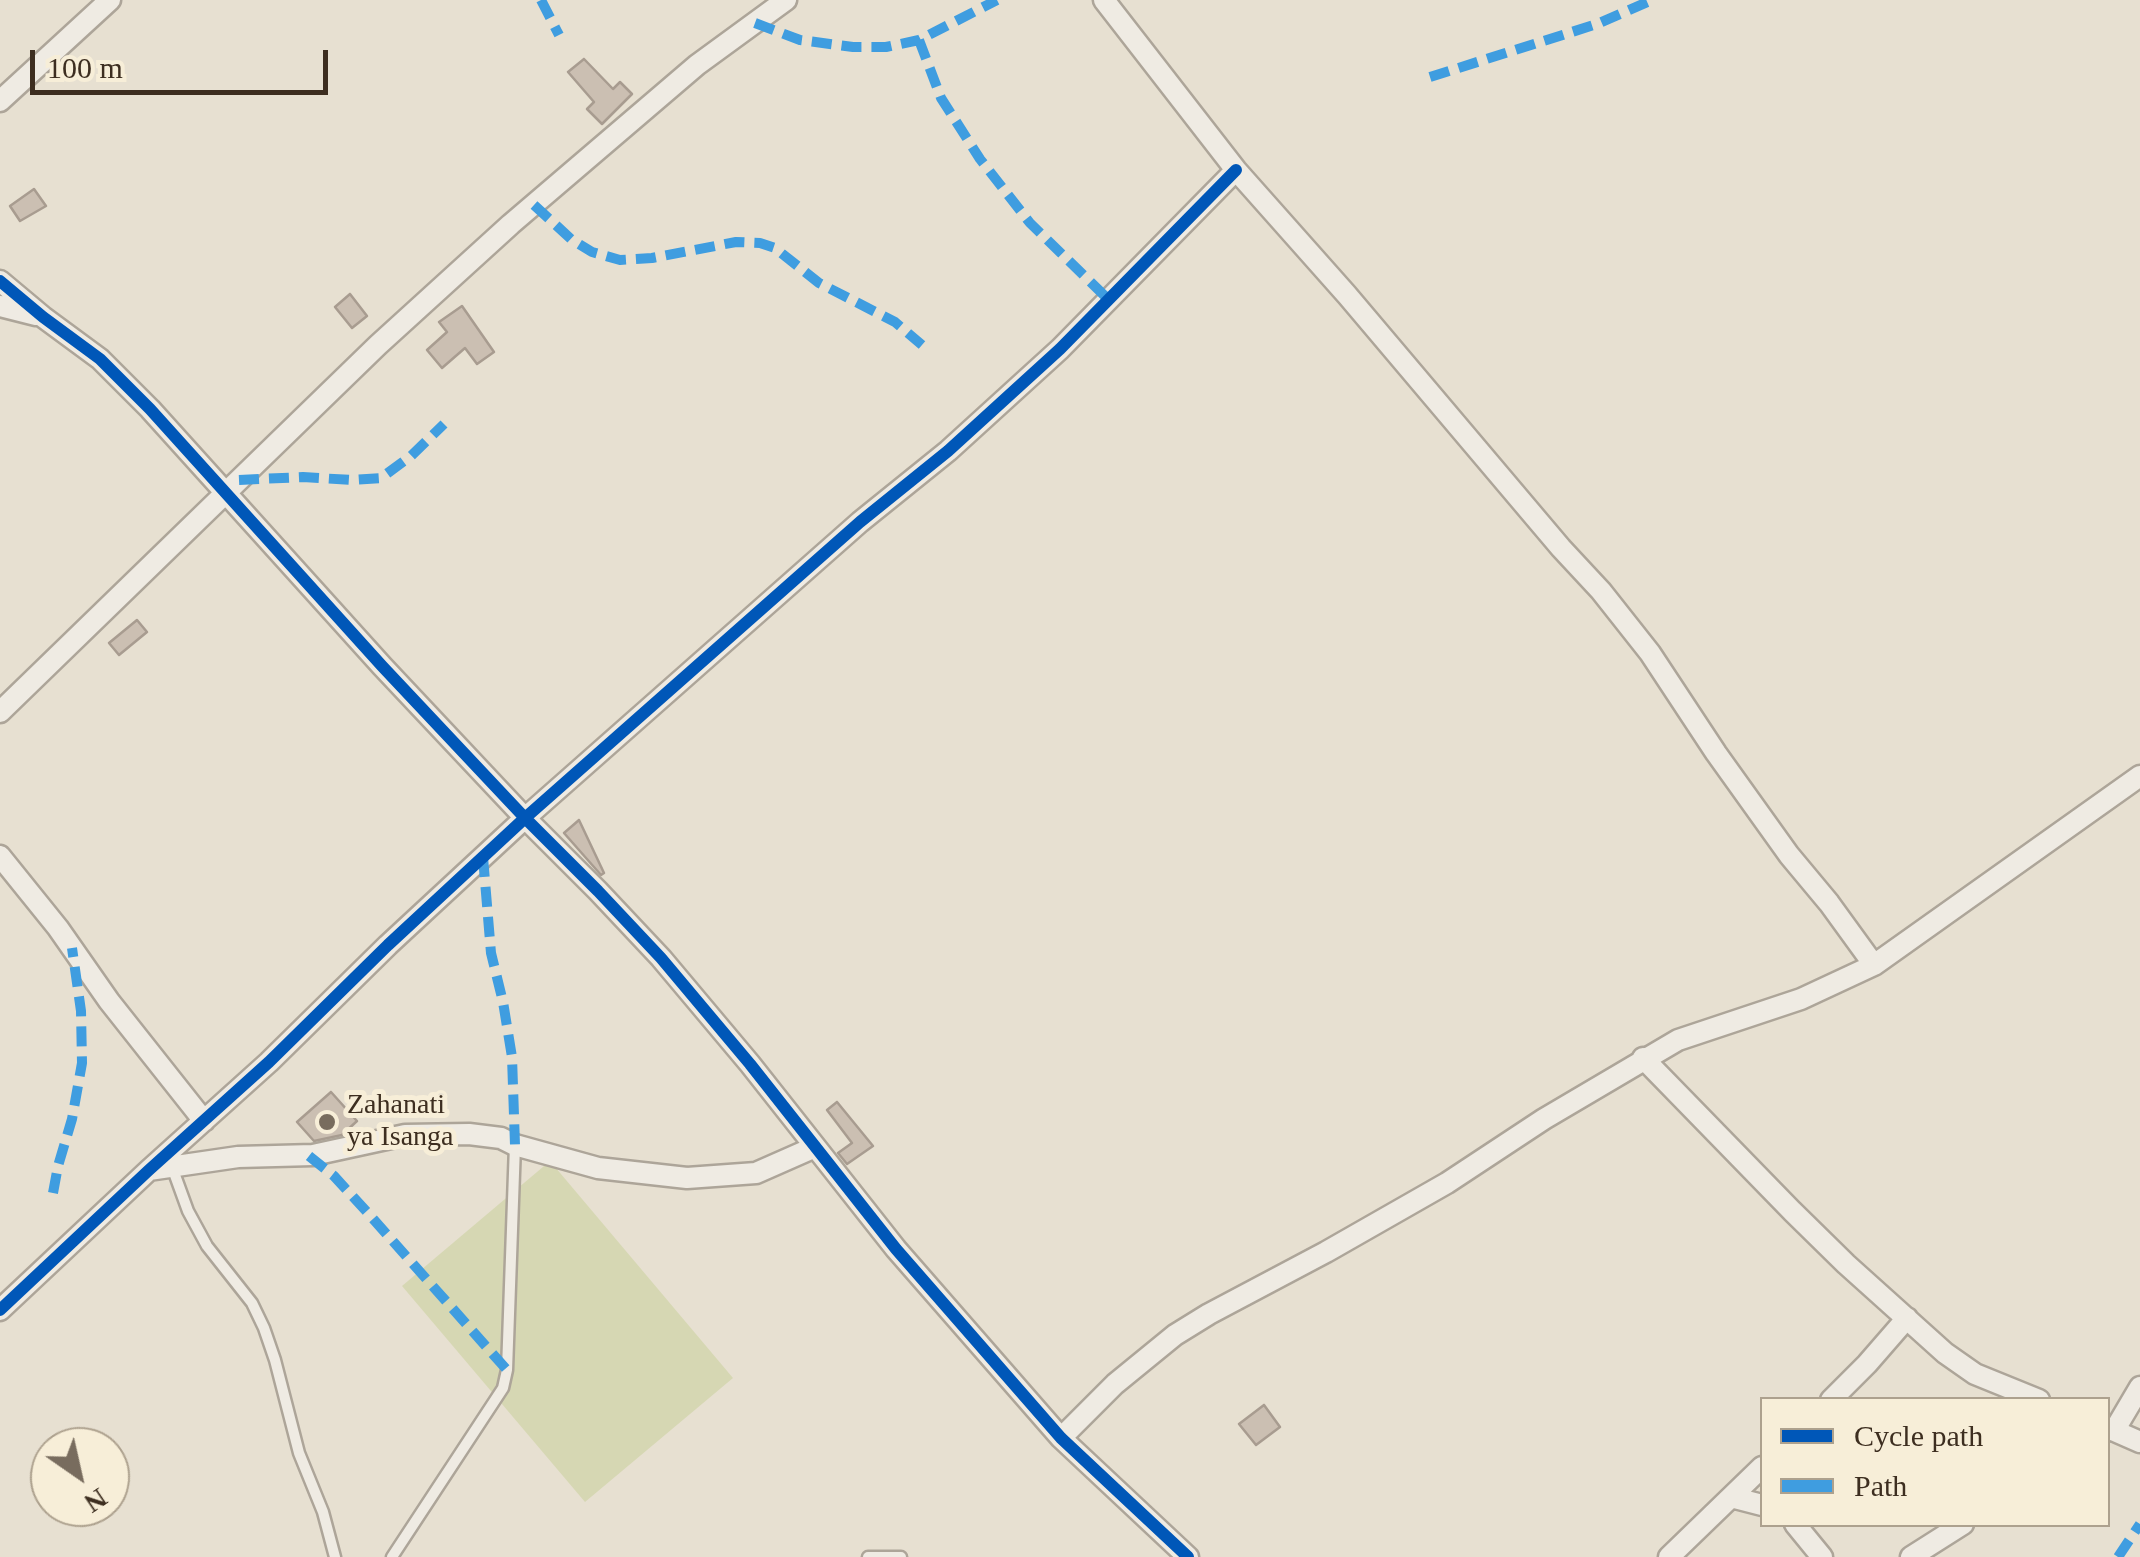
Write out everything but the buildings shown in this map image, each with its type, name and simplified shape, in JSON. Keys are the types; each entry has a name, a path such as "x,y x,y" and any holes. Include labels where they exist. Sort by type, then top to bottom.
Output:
{"street":[{"path":"0,101 110,0"},
{"path":"0,712 378,345 511,224 697,65 786,0"},
{"path":"1104,0 1236,170 1601,591 1650,653 1789,855 1874,965"},
{"path":"0,1310 525,818 1060,349 1236,170"},
{"path":"0,281 100,359 150,409 525,818 598,890 750,1064 896,1248 1060,1438 1188,1557"},
{"path":"0,306 43,317"},
{"path":"1060,1438 1115,1384 1175,1335 1209,1314 1447,1182 1643,1058 1678,1040 1801,1000 1874,965 2140,776"},
{"path":"0,856 204,1121"},
{"path":"1643,1058 1792,1211 1906,1318 1962,1366 2031,1397"},
{"path":"149,1170 238,1157 313,1155 405,1135 469,1134 501,1138 598,1168 687,1178 756,1172 815,1147"},
{"path":"1834,1397 1906,1318"},
{"path":"2120,1437 2140,1387"},
{"path":"1669,1557 1760,1469"},
{"path":"1731,1498 1760,1505"},
{"path":"1797,1527 1822,1557"},
{"path":"1911,1557 1958,1527"}],"lane":[{"path":"392,1557 503,1388 507,1370 514,1145"},
{"path":"172,1167 207,1246 252,1303 264,1328 299,1453 323,1512 335,1557"},
{"path":"868,1557 902,1557"}],"green space":[{"path":"550,1161 733,1378 585,1502 402,1286"}],"marked path":[{"path":"541,0 559,35"},
{"path":"755,23 800,40 886,47 919,40 997,0"},
{"path":"1430,77 1597,24 1652,0"},
{"path":"919,40 941,98 980,159 1030,223 1109,300"},
{"path":"534,205 571,239 592,252 620,260 736,242 775,248 819,283 895,322 922,345"},
{"path":"239,480 381,478 444,424"},
{"path":"483,857 491,953 512,1057 515,1145"},
{"path":"53,1193 82,1063 81,1011 72,948"},
{"path":"309,1156 334,1176 507,1370"},
{"path":"2118,1557 2140,1524"}],"cycle path":[{"path":"0,1310 525,818 1060,349 1236,170"},
{"path":"0,281 100,359 150,409 382,666 661,958 896,1249 1061,1438 1188,1557"}],"place":[{"name":"Zahanati ya Isanga","path":"327,1122"}]}
